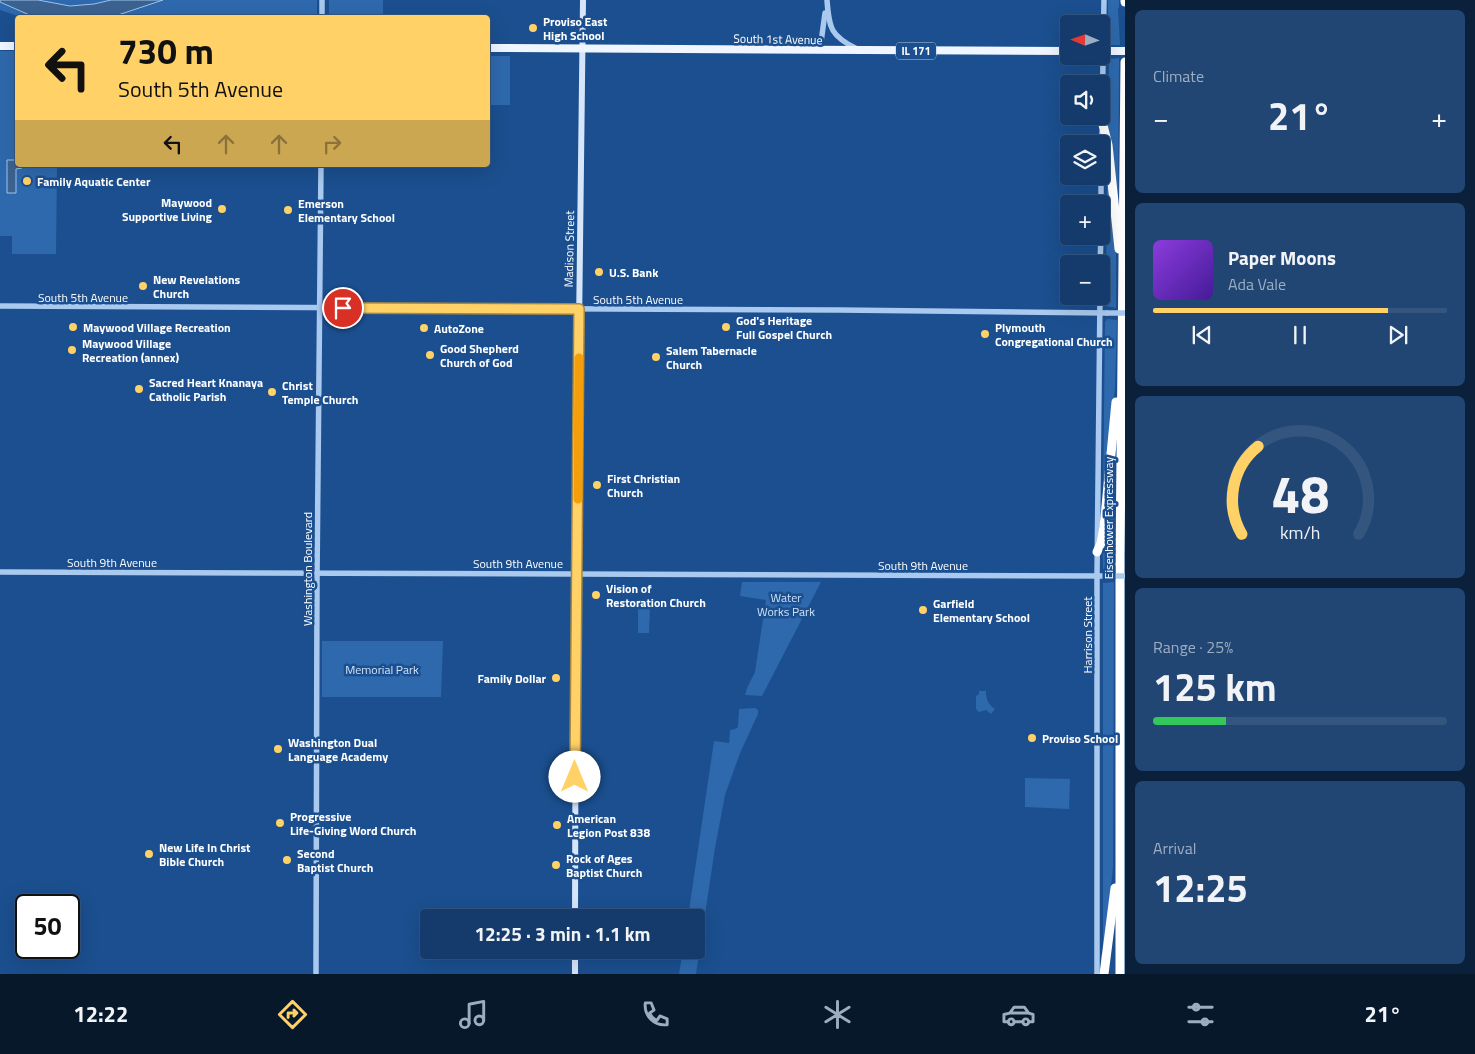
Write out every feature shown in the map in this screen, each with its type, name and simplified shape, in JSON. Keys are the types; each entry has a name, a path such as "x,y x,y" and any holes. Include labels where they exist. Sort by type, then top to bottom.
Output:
{"highway":[{"name":"Eisenhower Expressway","path":"1120,974 1125,62"},
{"path":"1103,125 1108,145 1119,248 1123,263"},
{"path":"1097,552 1104,527 1116,402 1122,382"},
{"path":"1104,974 1115,887 1120,868"}],"main road":[{"name":"Madison Street","path":"575,909 576,574 583,0"},
{"path":"0,46 15,46"},
{"name":"South 1st Avenue","path":"490,48 1060,51"},
{"path":"1110,51 1125,51"},
{"path":"575,959 575,974"}],"street":[{"path":"322,0 322,15"},
{"path":"820,50 827,0"},
{"path":"827,0 829,21 836,36 842,42 860,51"},
{"path":"1104,0 1104,15"},
{"name":"Washington Boulevard","path":"316,974 321,167"},
{"name":"Harrison Street","path":"1097,974 1097,552 1100,305"},
{"name":"South 5th Avenue","path":"0,306 1125,313"},
{"name":"South 9th Avenue","path":"0,572 1125,576"}],"green space":[{"path":"38,0 111,0 95,4 70,6"},
{"path":"163,0 317,0 317,15 118,15"},
{"path":"329,0 383,0 383,15 329,15"},
{"path":"1108,0 1119,0 1120,45 1110,45 1110,15 1108,15"},
{"path":"0,2 29,15 15,15 0,10"},
{"path":"0,51 15,51 15,167 57,167 56,254 12,254 12,236 0,236"},
{"name":"Proviso East High School","path":"490,56 510,56 510,105 490,105"},
{"path":"1119,58 1118,209 1108,127 1110,125 1110,59"},
{"path":"1107,185 1109,185 1116,247 1116,308 1106,306 1110,305 1110,255 1106,255 1106,245 1110,245 1110,195 1107,195"},
{"path":"1107,319 1117,320 1115,387 1102,523 1105,322"},
{"path":"1115,454 1114,531 1112,532 1113,570 1103,569 1103,547"},
{"name":"Water Works Park","path":"742,582 821,582 762,696 745,695 755,672 766,600 740,596"},
{"path":"1114,582 1113,868 1101,974 1101,955 1103,954 1103,583"},
{"path":"638,608 650,608 649,633 638,633"},
{"name":"Memorial Park","path":"322,641 443,641 441,697 322,697"},
{"path":"979,691 986,691 988,702 995,709 991,714 986,710 979,712 976,709 976,696 979,694"},
{"path":"755,708 758,710 758,714 740,753 725,795 705,914 705,909 689,909 714,741 729,743 730,730 738,727 739,709"},
{"path":"1025,778 1070,779 1069,809 1025,807"},
{"path":"682,959 698,959 696,974 679,974"}],"shaded area":[{"path":"0,0 38,0 70,6 111,0 163,0 118,15 29,15 0,2"},
{"path":"7,160 15,160 15,167 22,167 16,169 16,193 7,193"}],"slow traffic":[{"path":"578,499 579,358"}],"place":[{"name":"Proviso East High School","path":"533,28"},
{"name":"Family Aquatic Center","path":"27,181"},
{"name":"Maywood Supportive Living","path":"222,209"},
{"name":"Emerson Elementary School","path":"288,210"},
{"name":"U.S. Bank","path":"599,272"},
{"name":"New Revelations Church","path":"143,286"},
{"name":"Maywood Village Recreation","path":"73,327"},
{"name":"God's Heritage Full Gospel Church","path":"726,327"},
{"name":"AutoZone","path":"424,328"},
{"name":"Plymouth Congregational Church","path":"985,334"},
{"name":"Maywood Village Recreation (annex)","path":"72,350"},
{"name":"Good Shepherd Church of God","path":"430,355"},
{"name":"Salem Tabernacle Church","path":"656,357"},
{"name":"Sacred Heart Knanaya Catholic Parish","path":"139,389"},
{"name":"Christ Temple Church","path":"272,392"},
{"name":"First Christian Church","path":"597,485"},
{"name":"Vision of Restoration Church","path":"596,595"},
{"name":"Garfield Elementary School","path":"923,610"},
{"name":"Family Dollar","path":"556,678"},
{"name":"Proviso School","path":"1032,738"},
{"name":"Washington Dual Language Academy","path":"278,749"},
{"name":"Progressive Life-Giving Word Church","path":"280,823"},
{"name":"American Legion Post 838","path":"557,825"},
{"name":"New Life In Christ Bible Church","path":"149,854"},
{"name":"Second Baptist Church","path":"287,860"},
{"name":"Rock of Ages Baptist Church","path":"556,865"}],"route":[{"path":"343,308 579,309 575,777"}]}
